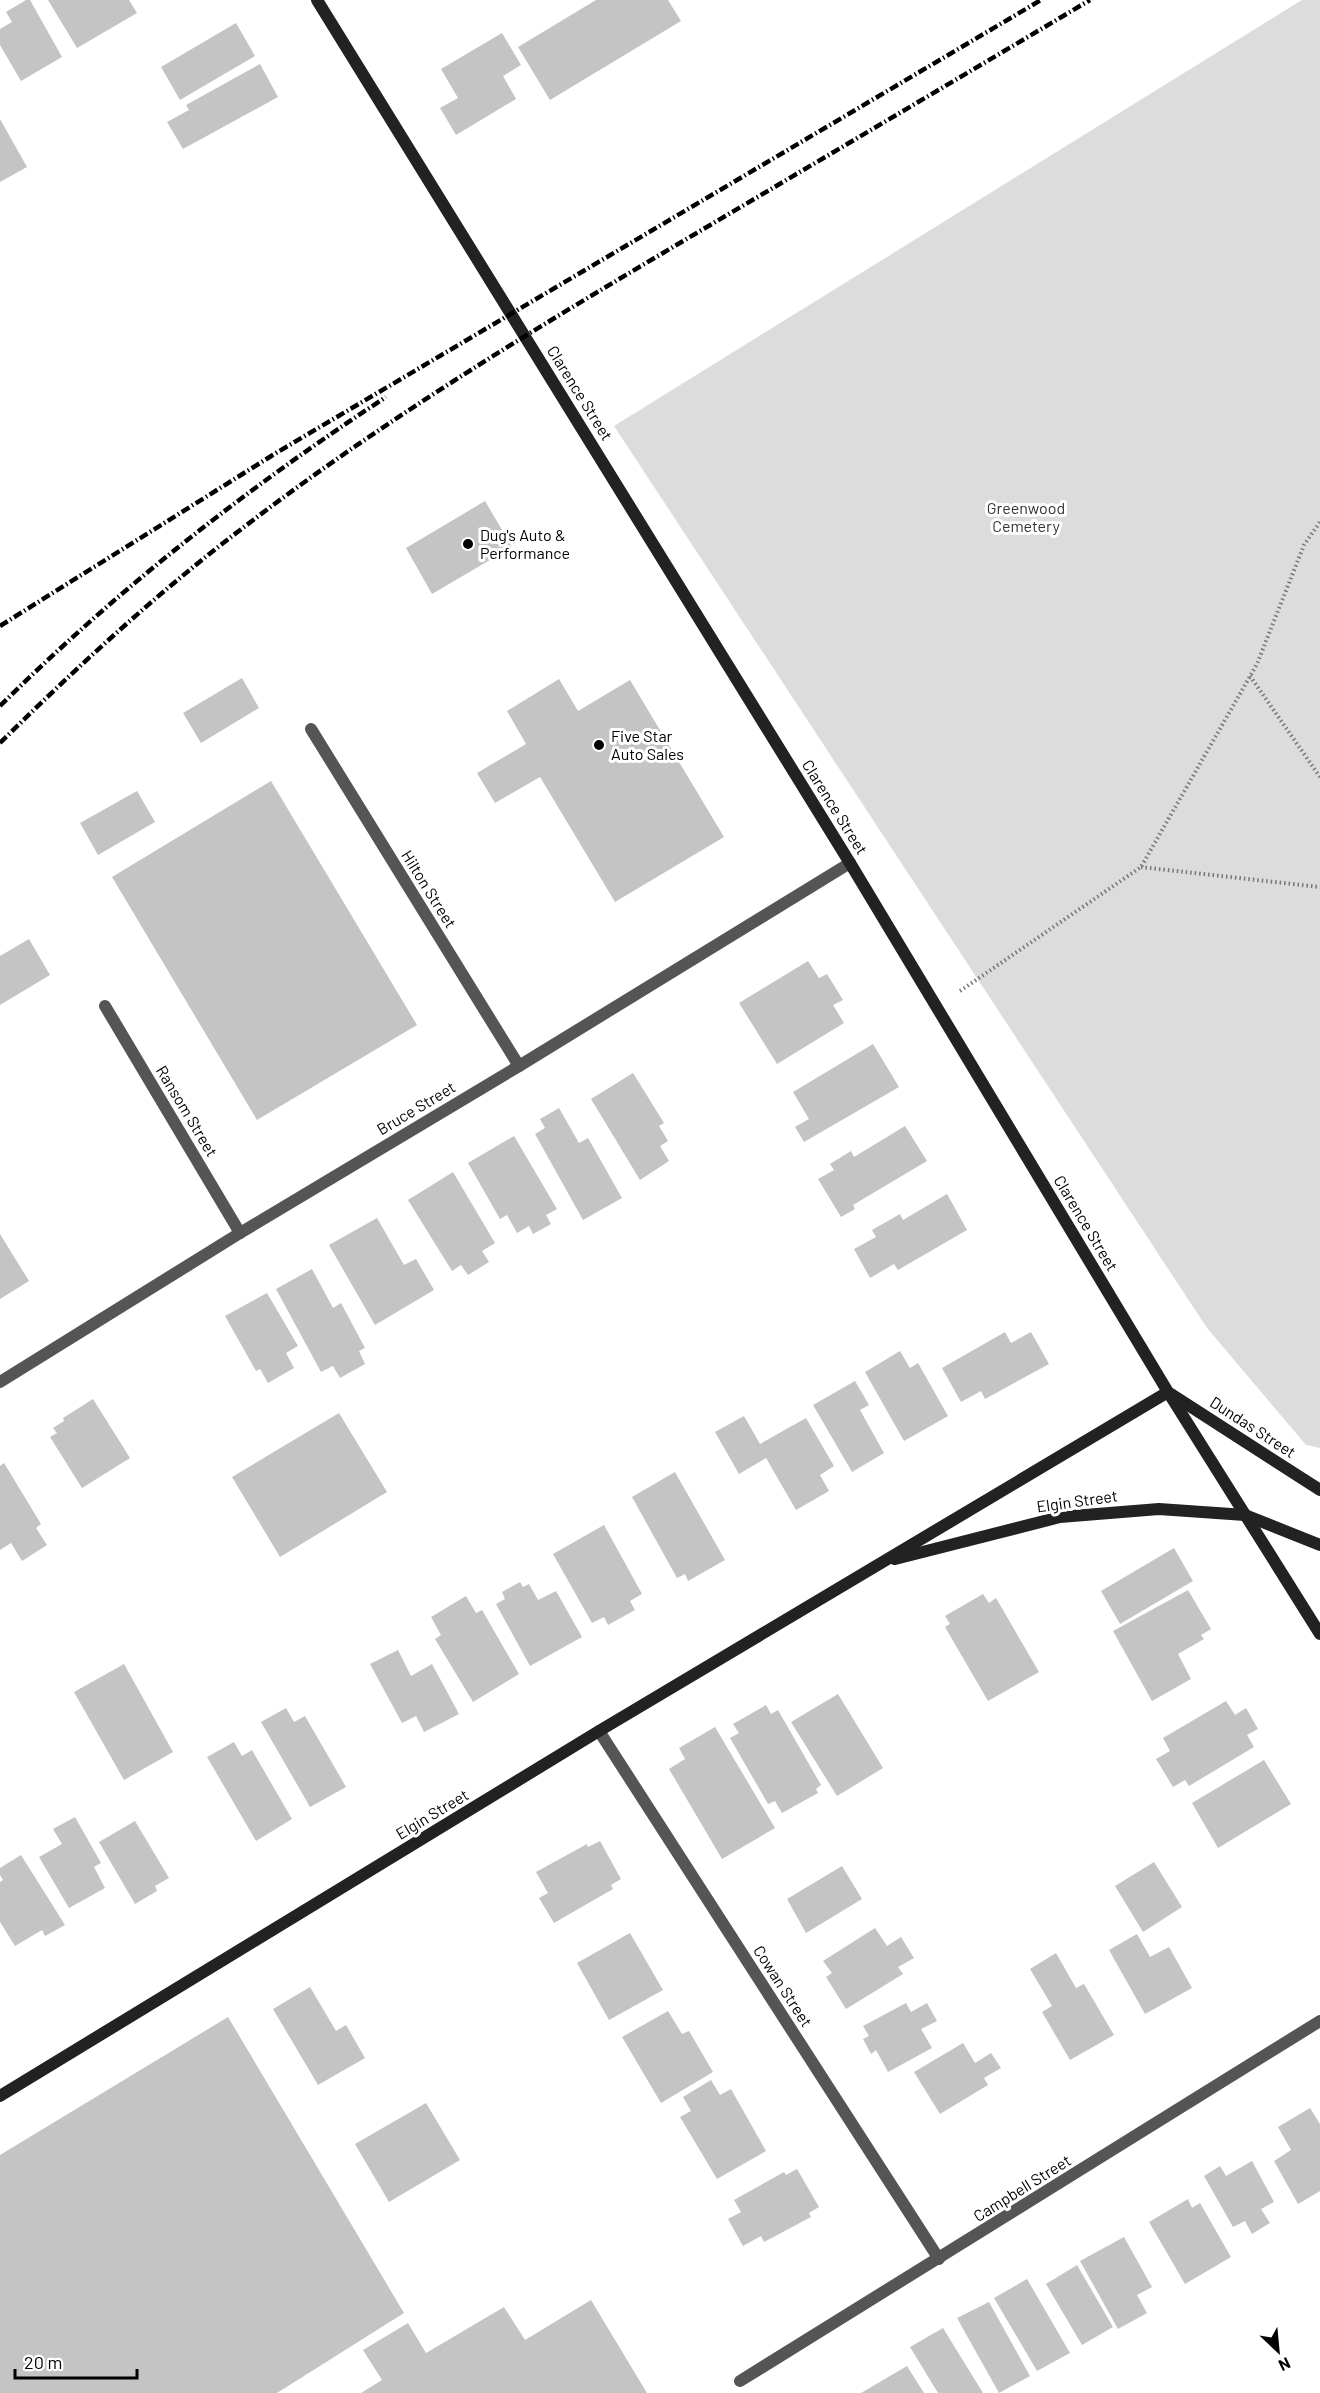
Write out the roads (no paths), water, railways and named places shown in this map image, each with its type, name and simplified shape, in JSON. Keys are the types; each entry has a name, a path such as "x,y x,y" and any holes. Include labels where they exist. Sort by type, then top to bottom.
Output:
{"main road":[{"name":"Clarence Street","path":"317,0 850,863 1168,1392 1320,1634"},
{"name":"Dundas Street","path":"1168,1392 1320,1490"},
{"name":"Elgin Street","path":"0,2096 599,1731 1168,1392"},
{"name":"Elgin Street","path":"882,1562 1060,1517 1159,1509 1245,1515"},
{"path":"1245,1515 1320,1545"}],"street":[{"name":"Hilton Street","path":"311,729 519,1066"},
{"name":"Bruce Street","path":"0,1382 240,1233 519,1066 850,863"},
{"name":"Ransom Street","path":"105,1006 240,1233"},
{"name":"Cowan Street","path":"599,1731 939,2259"},
{"name":"Campbell Street","path":"740,2381 1320,2021"}],"railway":[{"path":"0,626 276,453 1041,0"},
{"path":"0,743 58,686 180,578 298,487 408,410 580,303 1090,0"},
{"path":"0,706 91,621 185,542 283,468 386,397"}],"place":[{"name":"Dug's Auto & Performance","path":"468,544"},
{"name":"Five Star Auto Sales","path":"599,745"}],"park label":[{"name":"Greenwood Cemetery","path":"1026,517"}]}
